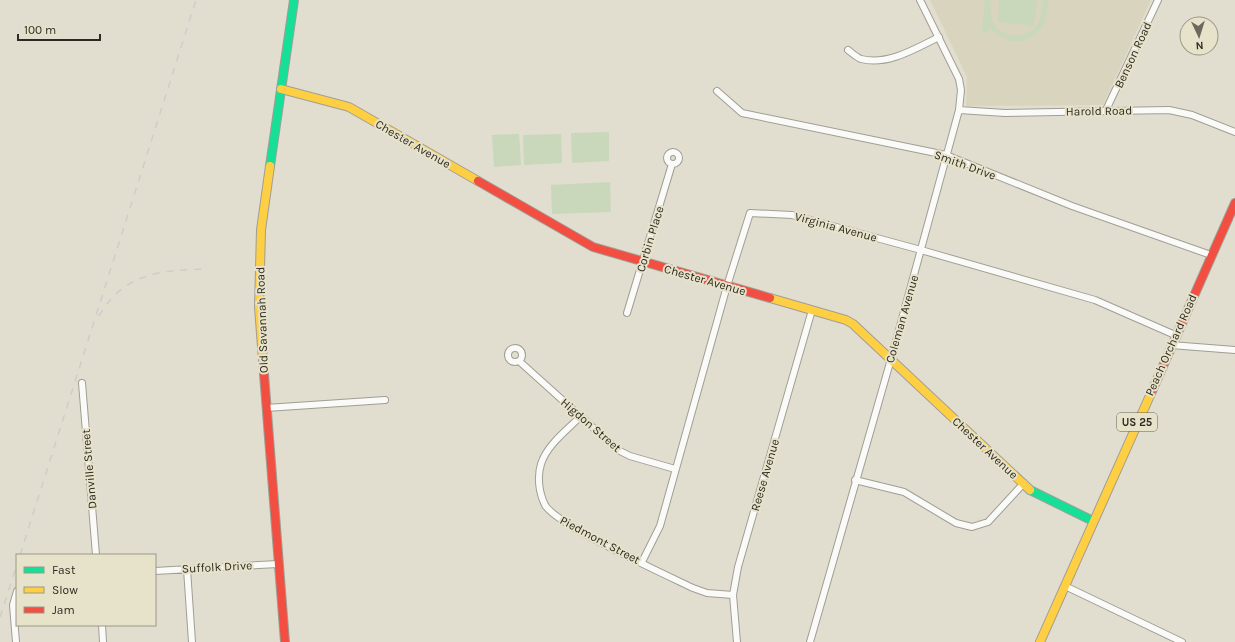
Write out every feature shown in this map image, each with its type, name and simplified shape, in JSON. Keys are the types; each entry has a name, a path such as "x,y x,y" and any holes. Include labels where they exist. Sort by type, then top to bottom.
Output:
{"main road":[{"name":"Old Savannah Road","path":"285,642 259,307 259,257 261,230 294,0"},
{"name":"Chester Avenue","path":"281,89 349,108 593,247 841,318 853,324 1024,483 1044,498 1093,521"},
{"name":"Peach Orchard Road","path":"1040,642 1175,335 1235,203"}],"street":[{"name":"Coleman Avenue","path":"810,642 855,480 891,359 959,110 961,90 959,79 920,0"},
{"name":"Benson Road","path":"1106,110 1158,0"},
{"path":"848,50 860,58 887,59 901,55 939,37"},
{"name":"Smith Drive","path":"717,91 742,113 946,155 1072,206 1211,255"},
{"name":"Harold Road","path":"959,110 988,113 1169,110 1203,118 1235,132"},
{"name":"Corbin Place","path":"627,313 644,262 672,164"},
{"name":"Virginia Avenue","path":"642,562 660,526 727,286 750,213 792,215 921,250 1095,300 1175,335"},
{"name":"Reese Avenue","path":"737,642 733,595 738,567 812,310"},
{"path":"1171,345 1235,350"},
{"name":"Higdon Street","path":"519,361 580,417 623,453 675,469"},
{"name":"Danville Street","path":"82,383 96,554"},
{"path":"266,408 385,400"},
{"name":"Piedmont Street","path":"580,417 550,448 542,463 539,482 545,506 561,520 698,591 733,595"},
{"path":"855,480 904,492 956,523 972,527 988,522 1024,483"},
{"name":"Suffolk Drive","path":"156,571 278,564"},
{"path":"187,569 192,642"},
{"path":"1065,586 1182,642"},
{"path":"16,594 13,605 16,642"},
{"path":"102,626 103,642"}],"shaded area":[{"path":"930,0 1151,0 1103,105 966,106 967,77"}],"green space":[{"path":"985,0 991,0 991,16 997,28 1009,35 1016,36 1023,35 1035,28 1041,17 1042,0 1048,0 1047,14 1044,24 1030,38 1023,40 1008,40 995,33 989,27 988,33 982,33"},
{"path":"999,0 1037,0 1034,26 998,22"},
{"path":"609,132 609,161 572,163 571,133"},
{"path":"519,134 521,165 494,167 492,135"},
{"path":"561,134 562,163 524,165 523,135"},
{"path":"610,182 611,212 552,214 551,185"}],"railway":[{"path":"20,554 196,0"},
{"path":"99,316 109,301 120,290 146,276 176,271 208,269"},
{"path":"0,617 16,567"}],"traffic: fast":[{"path":"270,166 294,0"},
{"path":"1030,490 1093,521"}],"traffic: slow":[{"path":"281,89 349,107 478,181"},
{"path":"264,374 259,307 261,230 270,166"},
{"path":"770,298 846,320 853,324 1030,490"},
{"path":"1040,642 1152,391"}],"traffic: jam":[{"path":"478,181 593,247 770,298"},
{"path":"1152,391 1235,203"},
{"path":"264,374 285,642"}]}
